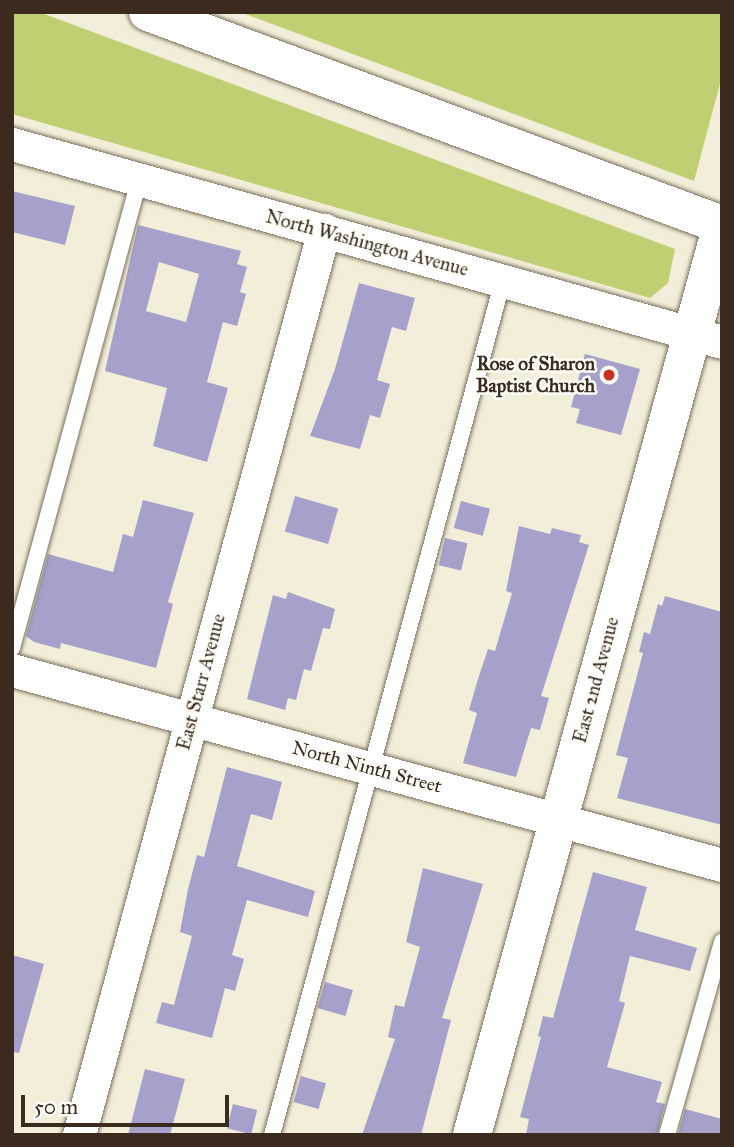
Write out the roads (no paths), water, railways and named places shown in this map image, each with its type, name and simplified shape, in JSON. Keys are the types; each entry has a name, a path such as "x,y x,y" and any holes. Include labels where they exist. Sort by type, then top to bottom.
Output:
{"main road":[{"path":"148,12 722,225"},
{"name":"East 2nd Avenue","path":"472,1135 558,820 707,338 722,225"}],"street":[{"name":"North Washington Avenue","path":"12,144 139,182 324,230 707,338"},
{"name":"East Starr Avenue","path":"79,1135 324,230"},
{"name":"North Ninth Street","path":"12,670 722,865"}],"lane":[{"path":"12,648 139,182"},
{"path":"272,1135 503,280"},
{"path":"667,1135 722,942"}],"place":[{"name":"Rose of Sharon Baptist Church","path":"609,375"}]}
